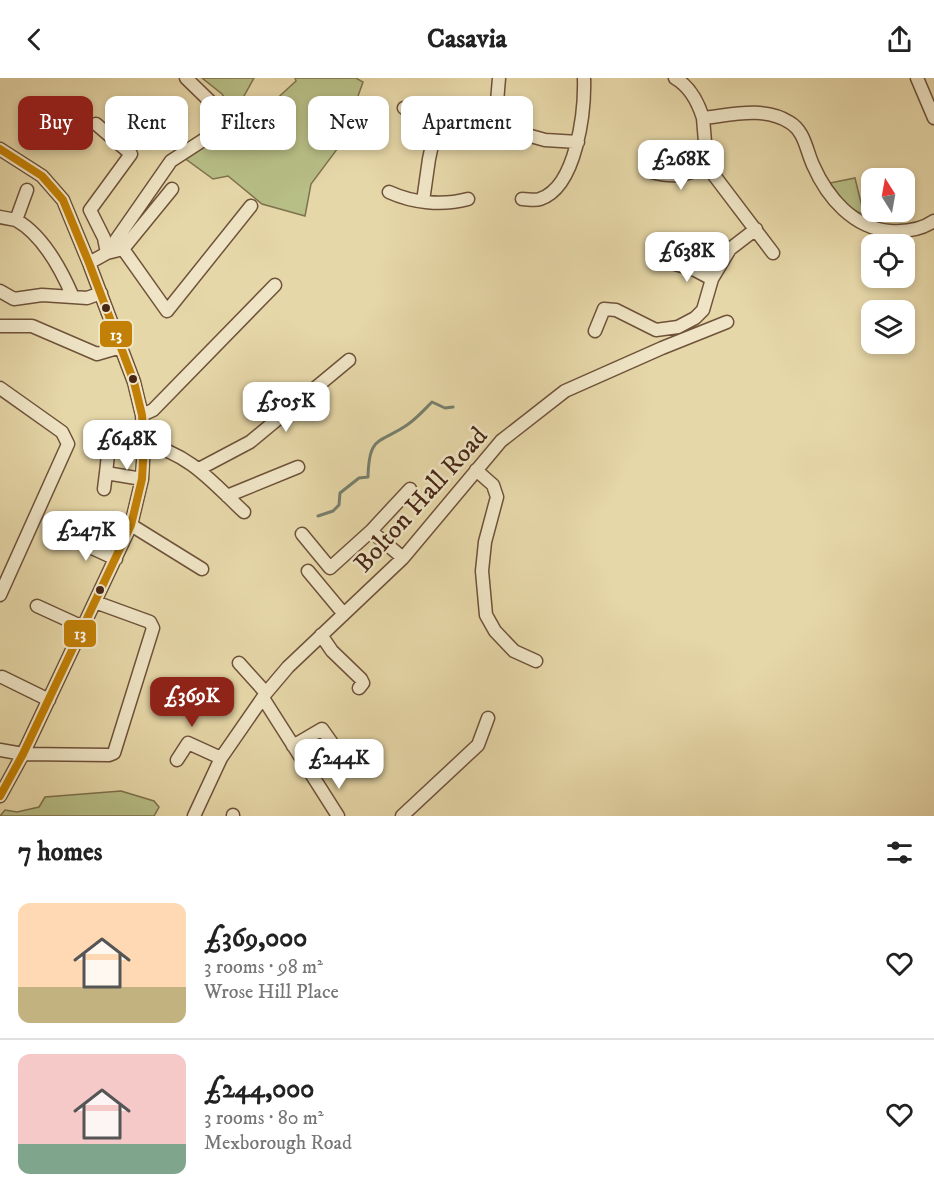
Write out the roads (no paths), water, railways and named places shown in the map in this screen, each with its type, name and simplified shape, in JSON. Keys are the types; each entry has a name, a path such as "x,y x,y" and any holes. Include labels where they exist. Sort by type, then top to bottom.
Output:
{"street":[{"path":"107,253 171,161 229,123 223,114 186,78"},
{"path":"498,96 499,78"},
{"path":"522,199 539,200 554,191 566,172 578,142 585,101 584,78"},
{"path":"675,78 691,93 699,105 703,118 707,166 773,254"},
{"path":"917,78 934,118"},
{"path":"703,118 766,112 790,122 804,138 812,164 828,193 843,210 856,220 879,230 902,232 926,226 934,221"},
{"path":"96,124 132,154 90,210 104,238 107,253"},
{"path":"533,137 545,140 578,142"},
{"path":"0,149 42,176 63,200 134,382 142,416 144,443 141,478 131,525 23,754 0,796"},
{"path":"423,201 431,150"},
{"path":"651,172 668,176 687,175 707,166"},
{"path":"89,263 107,253 123,249 172,189"},
{"path":"16,220 27,190"},
{"path":"389,192 400,197 423,201 453,204 468,200"},
{"path":"123,249 167,311 251,206"},
{"path":"0,217 16,220 30,228 63,273 73,297"},
{"path":"595,331 604,309 616,310 656,330 678,327 695,318 703,310 712,279 729,249 756,229"},
{"path":"672,263 695,270 712,279"},
{"path":"142,416 153,410 275,285"},
{"path":"0,291 14,299 42,295 87,298 101,293"},
{"name":"Bolton Hall Road","path":"194,816 221,758 264,695 321,634 403,558 501,441 565,391 727,322"},
{"path":"0,326 32,326 97,354 121,347"},
{"path":"199,469 250,442 349,360"},
{"path":"0,388 63,432 68,444 0,595"},
{"path":"104,489 110,436 118,437"},
{"path":"144,443 165,448 179,455 199,469 244,512"},
{"path":"227,496 298,467"},
{"path":"476,470 493,485 497,497 485,542 482,571 486,615 495,631 514,651 536,661"},
{"path":"106,473 141,478"},
{"path":"302,534 330,568 371,531 410,489"},
{"path":"131,525 202,569"},
{"path":"371,531 403,558"},
{"path":"68,537 116,559"},
{"path":"308,571 343,613"},
{"path":"0,750 23,754 109,755 114,753 153,628 150,622 95,602"},
{"path":"37,606 83,627"},
{"path":"321,634 332,651 361,679 363,682 359,688"},
{"path":"239,663 264,695 293,746 338,816"},
{"path":"3,676 49,700"},
{"path":"402,816 478,745 488,718"},
{"path":"293,746 322,729 349,767"},
{"path":"177,760 188,743 221,758"}],"waterway":[{"path":"318,516 333,511 339,505 340,493 359,478 368,477 371,454 377,442 410,423 432,402 445,408 453,407"}]}
